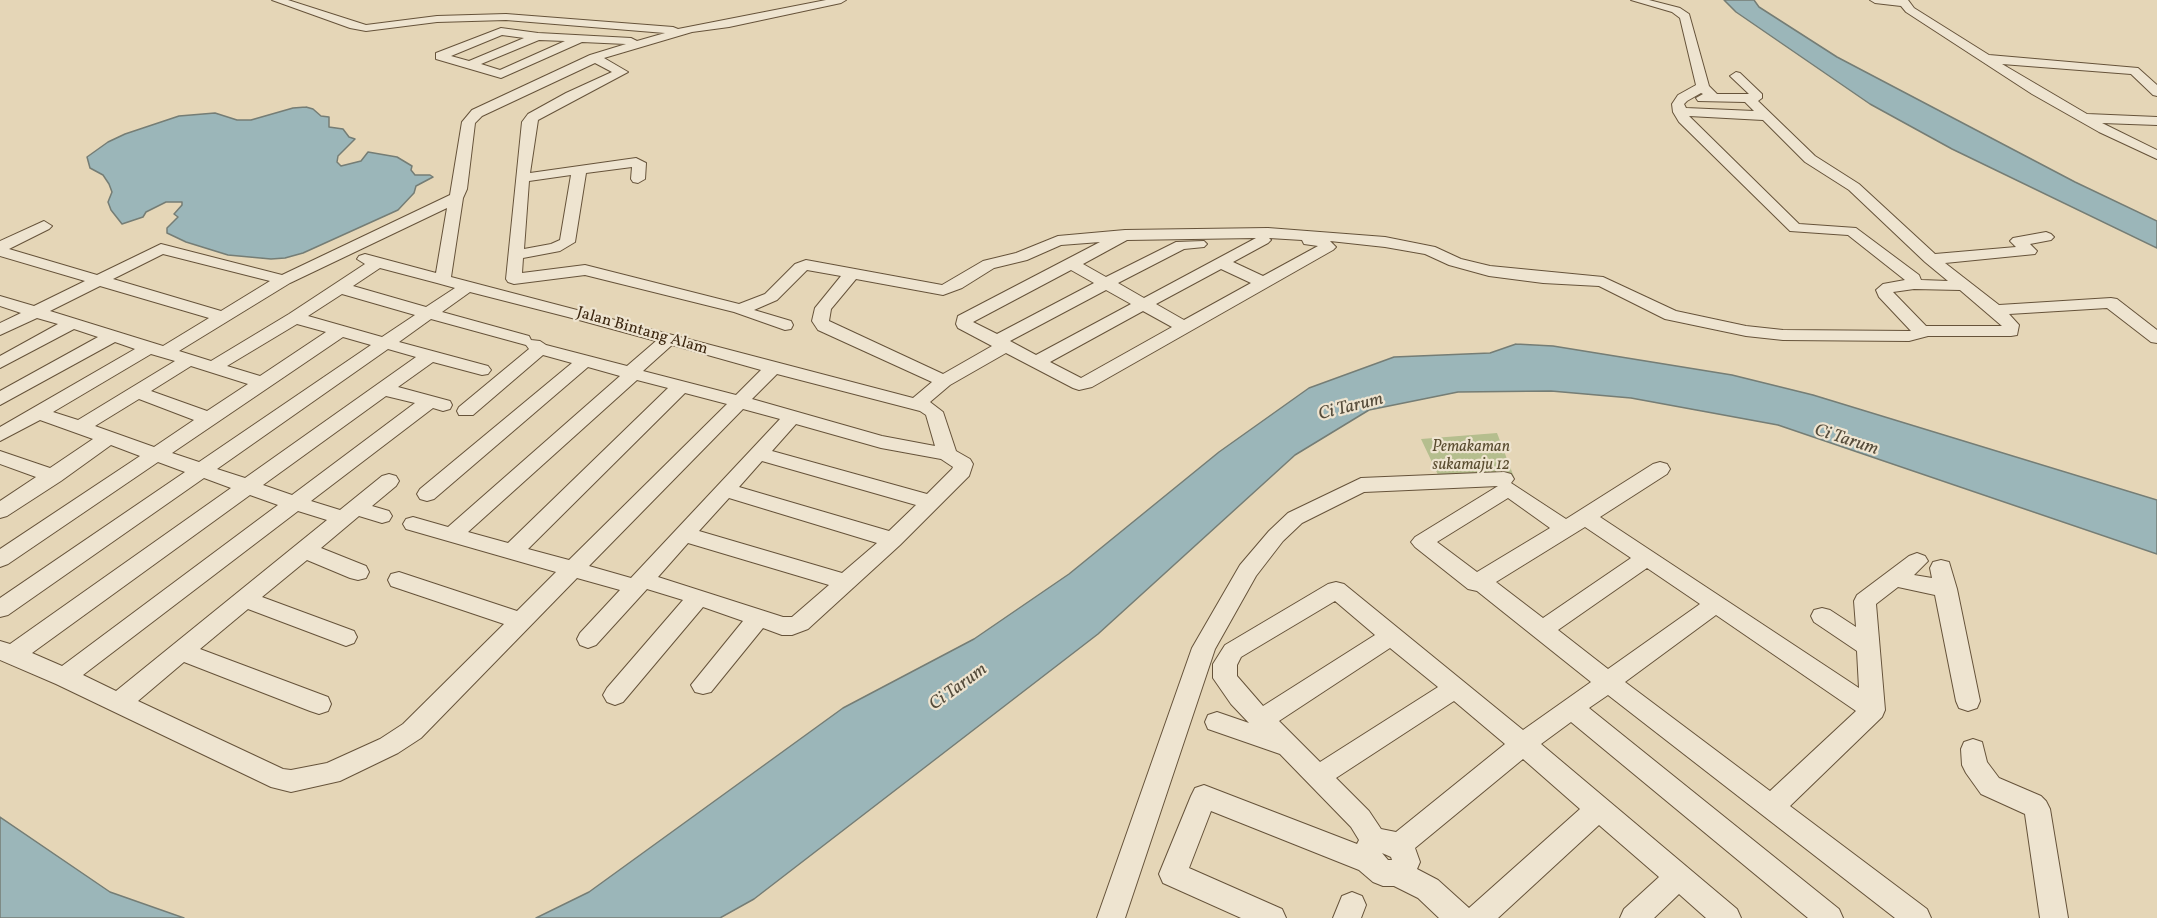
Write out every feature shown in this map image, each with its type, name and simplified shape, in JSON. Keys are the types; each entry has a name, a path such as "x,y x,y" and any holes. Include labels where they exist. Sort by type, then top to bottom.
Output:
{"street":[{"path":"277,0 366,28 437,19 506,17 656,29 691,29 729,24 841,0"},
{"path":"1636,0 1676,10 1685,16 1703,87 1714,99"},
{"path":"1875,0 1902,2 1985,59 2084,118 2153,151"},
{"path":"443,280 471,117 535,84 594,58 691,29"},
{"path":"570,96 440,56 496,32 507,31 538,36 651,42"},
{"path":"469,65 538,36"},
{"path":"501,74 579,39"},
{"path":"594,58 622,72 570,96 533,117 529,122 514,279 579,270 740,309 785,325"},
{"path":"1985,59 2134,71 2157,92"},
{"path":"1681,105 1714,99 1750,100 1758,97 1736,76"},
{"path":"1681,105 1703,87"},
{"path":"1750,100 1810,159 1854,187 1931,259 1965,285 1995,310 2011,325 2011,331 1921,331 1885,294 1884,290 1889,287 1914,284 1965,285"},
{"path":"1681,105 1768,116"},
{"path":"1681,105 1684,119 1795,228 1851,231 1913,279 1914,284"},
{"path":"2084,118 2157,122"},
{"path":"522,178 638,162 638,180"},
{"path":"517,255 555,248 567,242 579,170"},
{"path":"0,435 39,412 223,317 284,280 456,198"},
{"path":"0,247 44,226"},
{"path":"740,309 771,297 801,267 806,265 943,290 956,285 989,264 1021,257 1052,242 1125,235 1268,233 1355,238 1430,250 1455,262 1499,273 1603,282 1671,315 1746,331 1783,335 1910,336 1921,334 1921,331"},
{"path":"1101,249 1263,240 1316,241 1327,244 1328,247 1086,383 1074,383 1038,361 964,324 963,320 1125,235"},
{"path":"1931,259 2029,251 2018,241 2046,237"},
{"path":"1038,361 1146,305 1263,240"},
{"path":"361,243 360,255 366,260 378,262"},
{"path":"917,404 945,381 1000,344 1181,245"},
{"path":"0,330 149,253 164,249 284,280"},
{"path":"0,251 223,317"},
{"path":"213,367 295,318 378,262"},
{"name":"Jalan Bintang Alam","path":"378,262 773,368 917,404 934,412 947,454 963,464 962,471 847,582 800,623 782,626 699,597 574,571 413,524"},
{"path":"1220,262 1264,283"},
{"path":"1072,264 1184,327"},
{"path":"853,272 823,308 820,321 824,326 945,381"},
{"path":"0,609 468,286"},
{"path":"340,288 632,374 881,442 947,454"},
{"path":"0,301 264,383"},
{"path":"1995,310 2111,303 2157,338"},
{"path":"295,318 482,370"},
{"path":"0,363 73,323"},
{"path":"0,559 341,330"},
{"path":"0,399 113,336"},
{"path":"453,534 669,339"},
{"path":"466,411 532,345"},
{"path":"6,653 248,486 431,355"},
{"path":"80,427 189,360"},
{"path":"427,494 585,361"},
{"path":"6,653 64,677 117,704 280,778 291,781 331,772 370,756 412,731 574,571 773,368"},
{"path":"512,552 680,387"},
{"path":"64,677 294,503 436,404 382,388"},
{"path":"137,392 210,419"},
{"path":"39,412 294,503 349,513 382,516"},
{"path":"588,639 792,417"},
{"path":"0,511 108,438"},
{"path":"759,454 931,502"},
{"path":"0,457 54,476"},
{"path":"1660,469 1576,523 1476,584 1422,542 1509,489 1576,523 1646,558 1873,710"},
{"path":"1111,918 1204,648 1248,571 1276,536 1295,518 1361,485 1504,479"},
{"path":"117,704 389,481"},
{"path":"726,490 893,540"},
{"path":"683,534 847,582"},
{"path":"306,551 358,572"},
{"path":"1542,630 1646,558"},
{"path":"1868,647 1829,621 1865,601 1917,561"},
{"path":"1896,579 1943,579 1968,700"},
{"path":"399,580 521,621"},
{"path":"1480,581 1608,682 1917,918"},
{"path":"1459,918 1389,857 1360,819 1234,691 1226,678 1225,664 1233,651 1344,586 1391,636 1523,744 1727,918"},
{"path":"615,695 699,597"},
{"path":"246,600 346,637"},
{"path":"1865,601 1873,710"},
{"path":"1389,857 1523,744 1716,604"},
{"path":"703,685 759,617"},
{"path":"1262,719 1391,636"},
{"path":"181,651 319,704"},
{"path":"1319,776 1456,688"},
{"path":"1771,807 1873,710"},
{"path":"1565,712 1808,918"},
{"path":"1565,712 1829,918"},
{"path":"1217,722 1292,748"},
{"path":"1973,749 1975,765 1990,786 2032,804 2037,809 2054,918"},
{"path":"1272,918 1173,874 1204,796 1389,857"},
{"path":"1478,918 1598,809"},
{"path":"1634,918 1678,878"}],"green space":[{"name":"Pemakaman sukamaju 12","path":"1497,433 1514,477 1440,479 1421,439"}],"water":[{"path":"1724,0 1754,0 1759,7 1837,57 2075,182 2157,221 2157,248 1952,149 1870,104 1736,12"},
{"path":"293,108 313,109 321,116 329,117 329,127 343,129 349,137 355,139 338,156 337,162 341,166 361,161 368,152 397,157 412,166 411,170 415,175 433,177 416,186 414,193 398,210 303,253 271,259 228,255 186,242 167,233 167,228 178,217 174,214 182,202 166,202 146,212 143,217 122,224 108,202 112,192 109,184 103,175 90,168 87,157 108,142 125,134 179,116 215,113 237,120 251,120"},
{"name":"Ci Tarum","path":"1516,344 1553,346 1732,375 1813,395 2157,500 2157,554 1778,425 1631,398 1551,391 1458,392 1369,410 1295,455 1098,634 754,899 720,918 536,918 589,892 843,708 974,639 1069,574 1219,452 1309,388 1394,357 1490,353"},
{"path":"0,817 110,892 184,918 0,918"}]}
